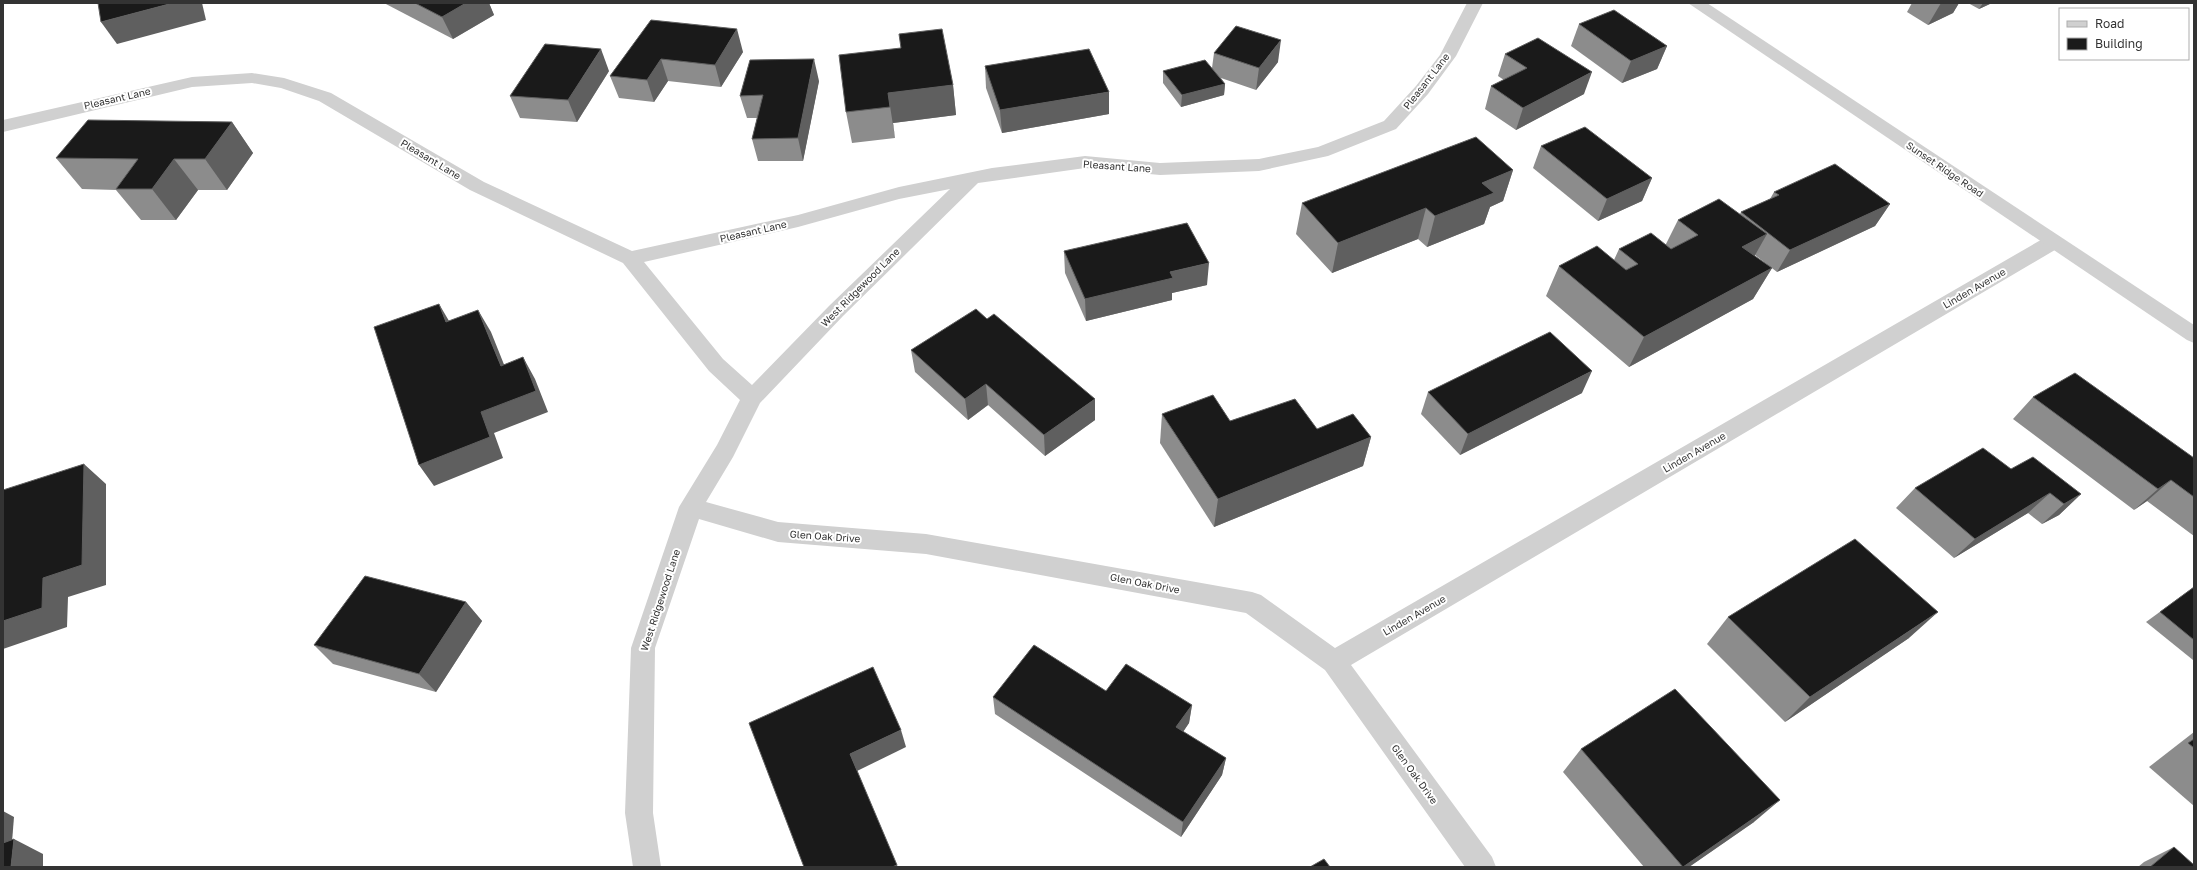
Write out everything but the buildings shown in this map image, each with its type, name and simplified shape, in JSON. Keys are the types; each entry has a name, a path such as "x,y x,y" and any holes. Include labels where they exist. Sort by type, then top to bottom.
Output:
{"street":[{"name":"Pleasant Lane","path":"3,126 192,82 252,78 284,83 325,97 477,186 630,258 798,221 899,193 971,178 1085,162 1160,169 1258,165 1322,152 1390,125 1422,90 1448,56 1475,3"},
{"name":"Sunset Ridge Road","path":"1696,3 2194,335"},
{"name":"West Ridgewood Lane","path":"647,867 639,813 643,648 691,507 725,451 752,398 836,310 971,178"},
{"name":"Linden Avenue","path":"1334,662 2053,242"},
{"path":"630,258 716,365 752,398"},
{"name":"Glen Oak Drive","path":"691,507 778,532 926,544 1252,603 1334,662 1482,867"}]}
